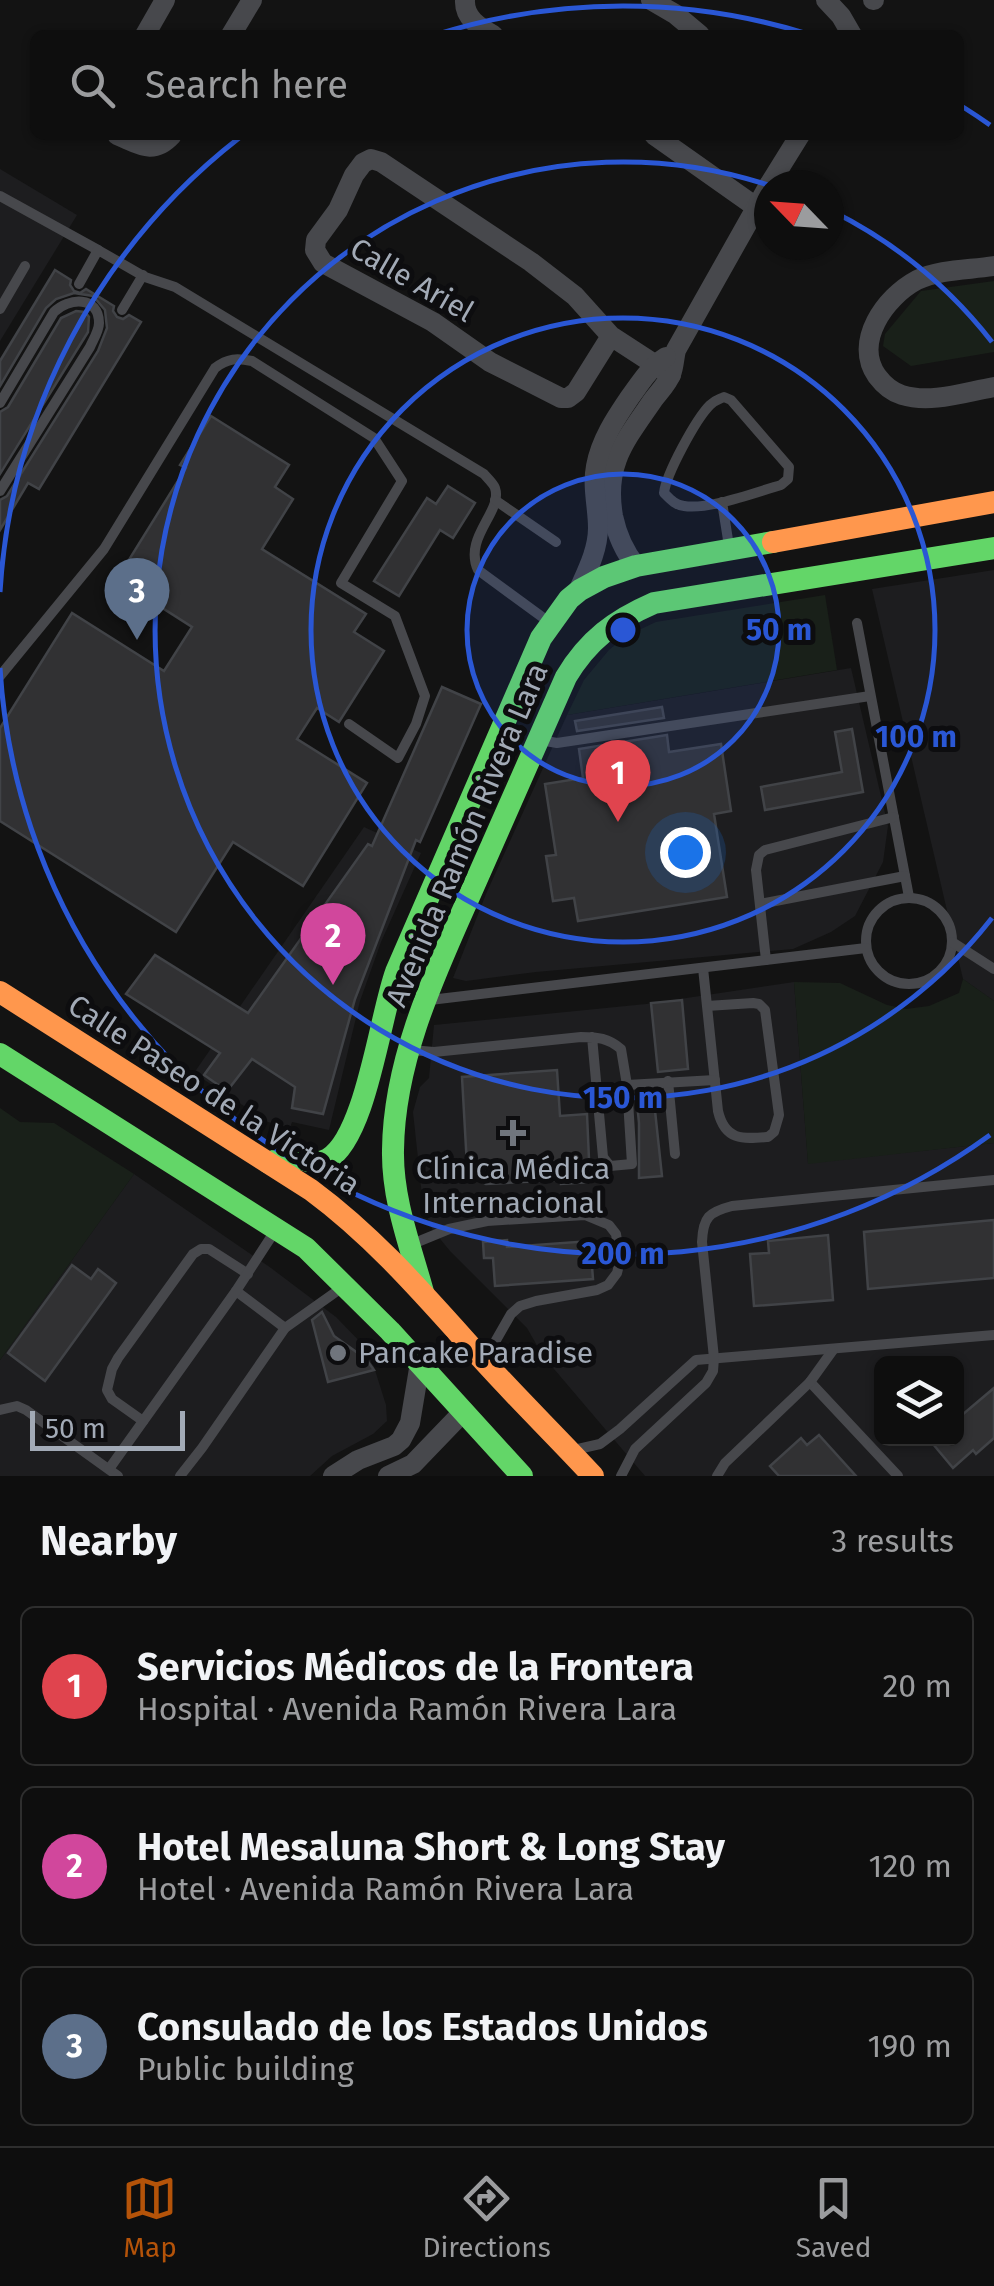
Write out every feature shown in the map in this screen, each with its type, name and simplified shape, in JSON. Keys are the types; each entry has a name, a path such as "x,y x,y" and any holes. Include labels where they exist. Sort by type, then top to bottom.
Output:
{"street":[{"path":"148,30 165,0"},
{"path":"234,30 252,0"},
{"path":"466,0 465,8 471,19 486,30"},
{"path":"652,0 694,30"},
{"path":"826,0 849,30"},
{"path":"128,140 148,148 161,146 167,140"},
{"path":"661,140 754,206"},
{"path":"777,170 793,140"},
{"name":"Calle Ariel","path":"611,336 576,392 561,398 490,362 433,322 324,263 315,250 316,240 338,210 362,163 371,159 381,162 531,262 575,296 611,336 662,370"},
{"path":"636,566 619,538 610,480 662,370 754,211"},
{"path":"994,266 931,275 911,284 888,304 868,344 874,373 900,394 931,398 994,386"},
{"path":"580,588 598,540 594,478 600,451 616,418 662,370"},
{"name":"Avenida Ramón Rivera Lara","path":"269,1163 290,1156 317,1163 328,1159 349,1136 389,992 541,638 580,588 636,566 994,502"},
{"path":"840,530 847,570"},
{"name":"Avenida Ramón Rivera Lara","path":"399,1249 393,1137 399,1092 425,1001 566,677 584,648 606,628 654,603 994,548"},
{"path":"550,623 584,648"},
{"name":"Calle Paseo de la Victoria","path":"0,992 399,1249 423,1292 593,1476"},
{"path":"389,992 425,1001"},
{"path":"0,1054 306,1248 346,1284 420,1364 511,1470"},
{"path":"333,1476 400,1440 410,1423 420,1364"},
{"path":"388,1476 413,1464 464,1412"}],"lane":[{"path":"0,196 144,275 176,287 484,474 495,488 495,500 474,545 473,559 478,570 550,623"},
{"path":"79,284 98,250"},
{"path":"0,310 25,266"},
{"path":"122,310 144,275"},
{"path":"0,403 54,312 68,302 91,306 99,325 90,347 4,474 0,491"},
{"path":"0,676 104,549 216,368 224,361 242,359 374,438 402,481 341,583 395,616 425,696 398,758 349,724"},
{"path":"724,397 789,467 788,479 781,485 722,502 686,507 672,502 664,492 666,480 701,417 712,402 724,397"},
{"path":"495,500 556,542"},
{"path":"722,502 730,548"},
{"path":"856,623 909,898"},
{"path":"538,740 556,744 870,696"},
{"path":"766,960 756,862 765,850 894,818"},
{"path":"760,904 905,876"},
{"path":"909,898 926,901 940,910 949,925 952,942 948,960 937,974 920,983 902,984 885,978 872,965 866,933 881,907 909,898"},
{"path":"952,942 994,969"},
{"path":"425,1001 866,948"},
{"path":"703,968 707,1006 715,1080 720,1119 742,1139 768,1138 779,1115 765,1010 753,1003 707,1006"},
{"path":"410,1050 434,1052 592,1037 612,1042 621,1048 632,1164 610,1166 603,1157 592,1037"},
{"path":"626,1085 715,1080"},
{"path":"668,1081 675,1154"},
{"path":"620,1476 635,1449 713,1372 702,1229 716,1210 994,1180"},
{"path":"399,1249 449,1229 486,1221 585,1216 610,1225 616,1234 620,1261 608,1285 520,1306 484,1362"},
{"path":"0,1410 17,1406 26,1410 114,1472 144,1421 277,1229"},
{"path":"144,1421 112,1399 107,1390 112,1368 139,1328 193,1254 201,1249 209,1249 248,1274"},
{"path":"180,1476 285,1328 346,1284"},
{"path":"236,1292 285,1328"},
{"path":"570,1451 600,1444 696,1360 994,1334"},
{"path":"717,1476 725,1463 810,1382 833,1350"},
{"path":"810,1382 898,1476"}],"shaded area":[{"path":"0,169 77,215 0,341"},
{"path":"994,281 994,352 911,366 883,346 885,334 921,291"},
{"path":"994,570 994,1001 963,979 872,589"},
{"path":"825,595 837,670 567,715 584,680 609,650 626,636 656,622"},
{"path":"851,668 888,826 883,862 855,916 793,949 466,981 453,978 486,894 567,715"},
{"path":"364,827 421,853 381,942 360,1001 329,1130 292,1122 290,1128 268,1122 194,1073"},
{"path":"963,979 994,1001 994,1143 808,1164 794,982 840,983 887,1005 906,1009 929,1006 959,993"},
{"path":"794,982 808,1163 994,1143 994,1476 645,1476 543,1356 527,1328 432,1229 423,1205 413,1112 420,1087 429,1078 434,1025 646,1004"},
{"path":"0,1108 20,1122 54,1123 134,1174 0,1360"},
{"path":"134,1174 336,1317 369,1351 386,1405 387,1421 373,1434 332,1456 310,1476 0,1476 0,1360"}],"building":[{"path":"55,270 71,280 74,291 86,289 114,306 117,317 129,315 141,322 39,489 28,483 0,530 0,500 7,496 98,351 107,328 105,310 93,296 74,293 56,299 46,308 0,386 0,361"},
{"path":"76,311 89,317 88,332 0,474 0,412 8,407 61,318"},
{"path":"211,416 289,465 275,487 293,499 262,549 366,614 354,632 384,651 339,722 317,708 297,739 367,783 303,886 233,842 176,932 0,821 0,728 72,613 164,671 192,627 117,579 186,468 180,465"},
{"path":"448,486 475,503 453,538 440,530 399,596 374,581 427,498 436,504"},
{"path":"442,687 481,704 420,842 416,840 355,999 323,1114 292,1108 295,1087 252,1059 227,1091 204,1075 220,1053 126,994 155,955 248,1013 368,844 372,846"},
{"path":"662,707 664,718 577,731 575,721"},
{"path":"852,729 863,792 765,810 761,787 842,772 835,732"},
{"path":"667,735 669,752 721,744 731,811 714,814 727,897 578,921 574,898 553,901 546,856 556,855 545,784 583,778 579,749"},
{"path":"682,1000 688,1069 658,1072 651,1003"},
{"path":"557,1070 560,1116 587,1114 590,1182 486,1184 473,1177 467,1166 462,1077"},
{"path":"653,1092 662,1176 639,1178 636,1093"},
{"path":"994,1220 994,1278 868,1289 864,1232"},
{"path":"828,1235 833,1300 754,1306 750,1254 769,1253 768,1241"},
{"path":"507,1240 507,1247 590,1241 593,1279 495,1286 493,1258 484,1258 483,1242"},
{"path":"72,1265 91,1279 98,1269 116,1283 45,1381 8,1353"},
{"name":"Pancake Paradise","path":"322,1312 334,1336 366,1359 374,1370 328,1382 312,1320"},
{"path":"994,1388 994,1438 953,1468 935,1446 964,1446 964,1413"},
{"path":"819,1435 856,1476 779,1476 770,1466 801,1438 807,1445"}],"traffic: fast":[{"path":"269,1163 288,1157 314,1162 328,1159 352,1127 396,972 541,638 569,599 604,577 636,566 773,542"},
{"path":"423,1292 393,1168 401,1080 434,978 574,664 604,632 654,603 994,548"},
{"path":"0,1054 306,1248 390,1331 522,1476"}],"traffic: slow":[{"path":"773,542 994,502"},
{"path":"0,992 335,1209 400,1270 593,1476"}],"place":[{"name":"Consulado de los Estados Unidos","path":"137,640"},
{"name":"Servicios Médicos de la Frontera","path":"618,822"},
{"name":"Hotel Mesaluna Short & Long Stay","path":"333,985"},
{"name":"Clínica Médica Internacional","path":"513,1133"},
{"name":"Pancake Paradise","path":"338,1353"}]}
